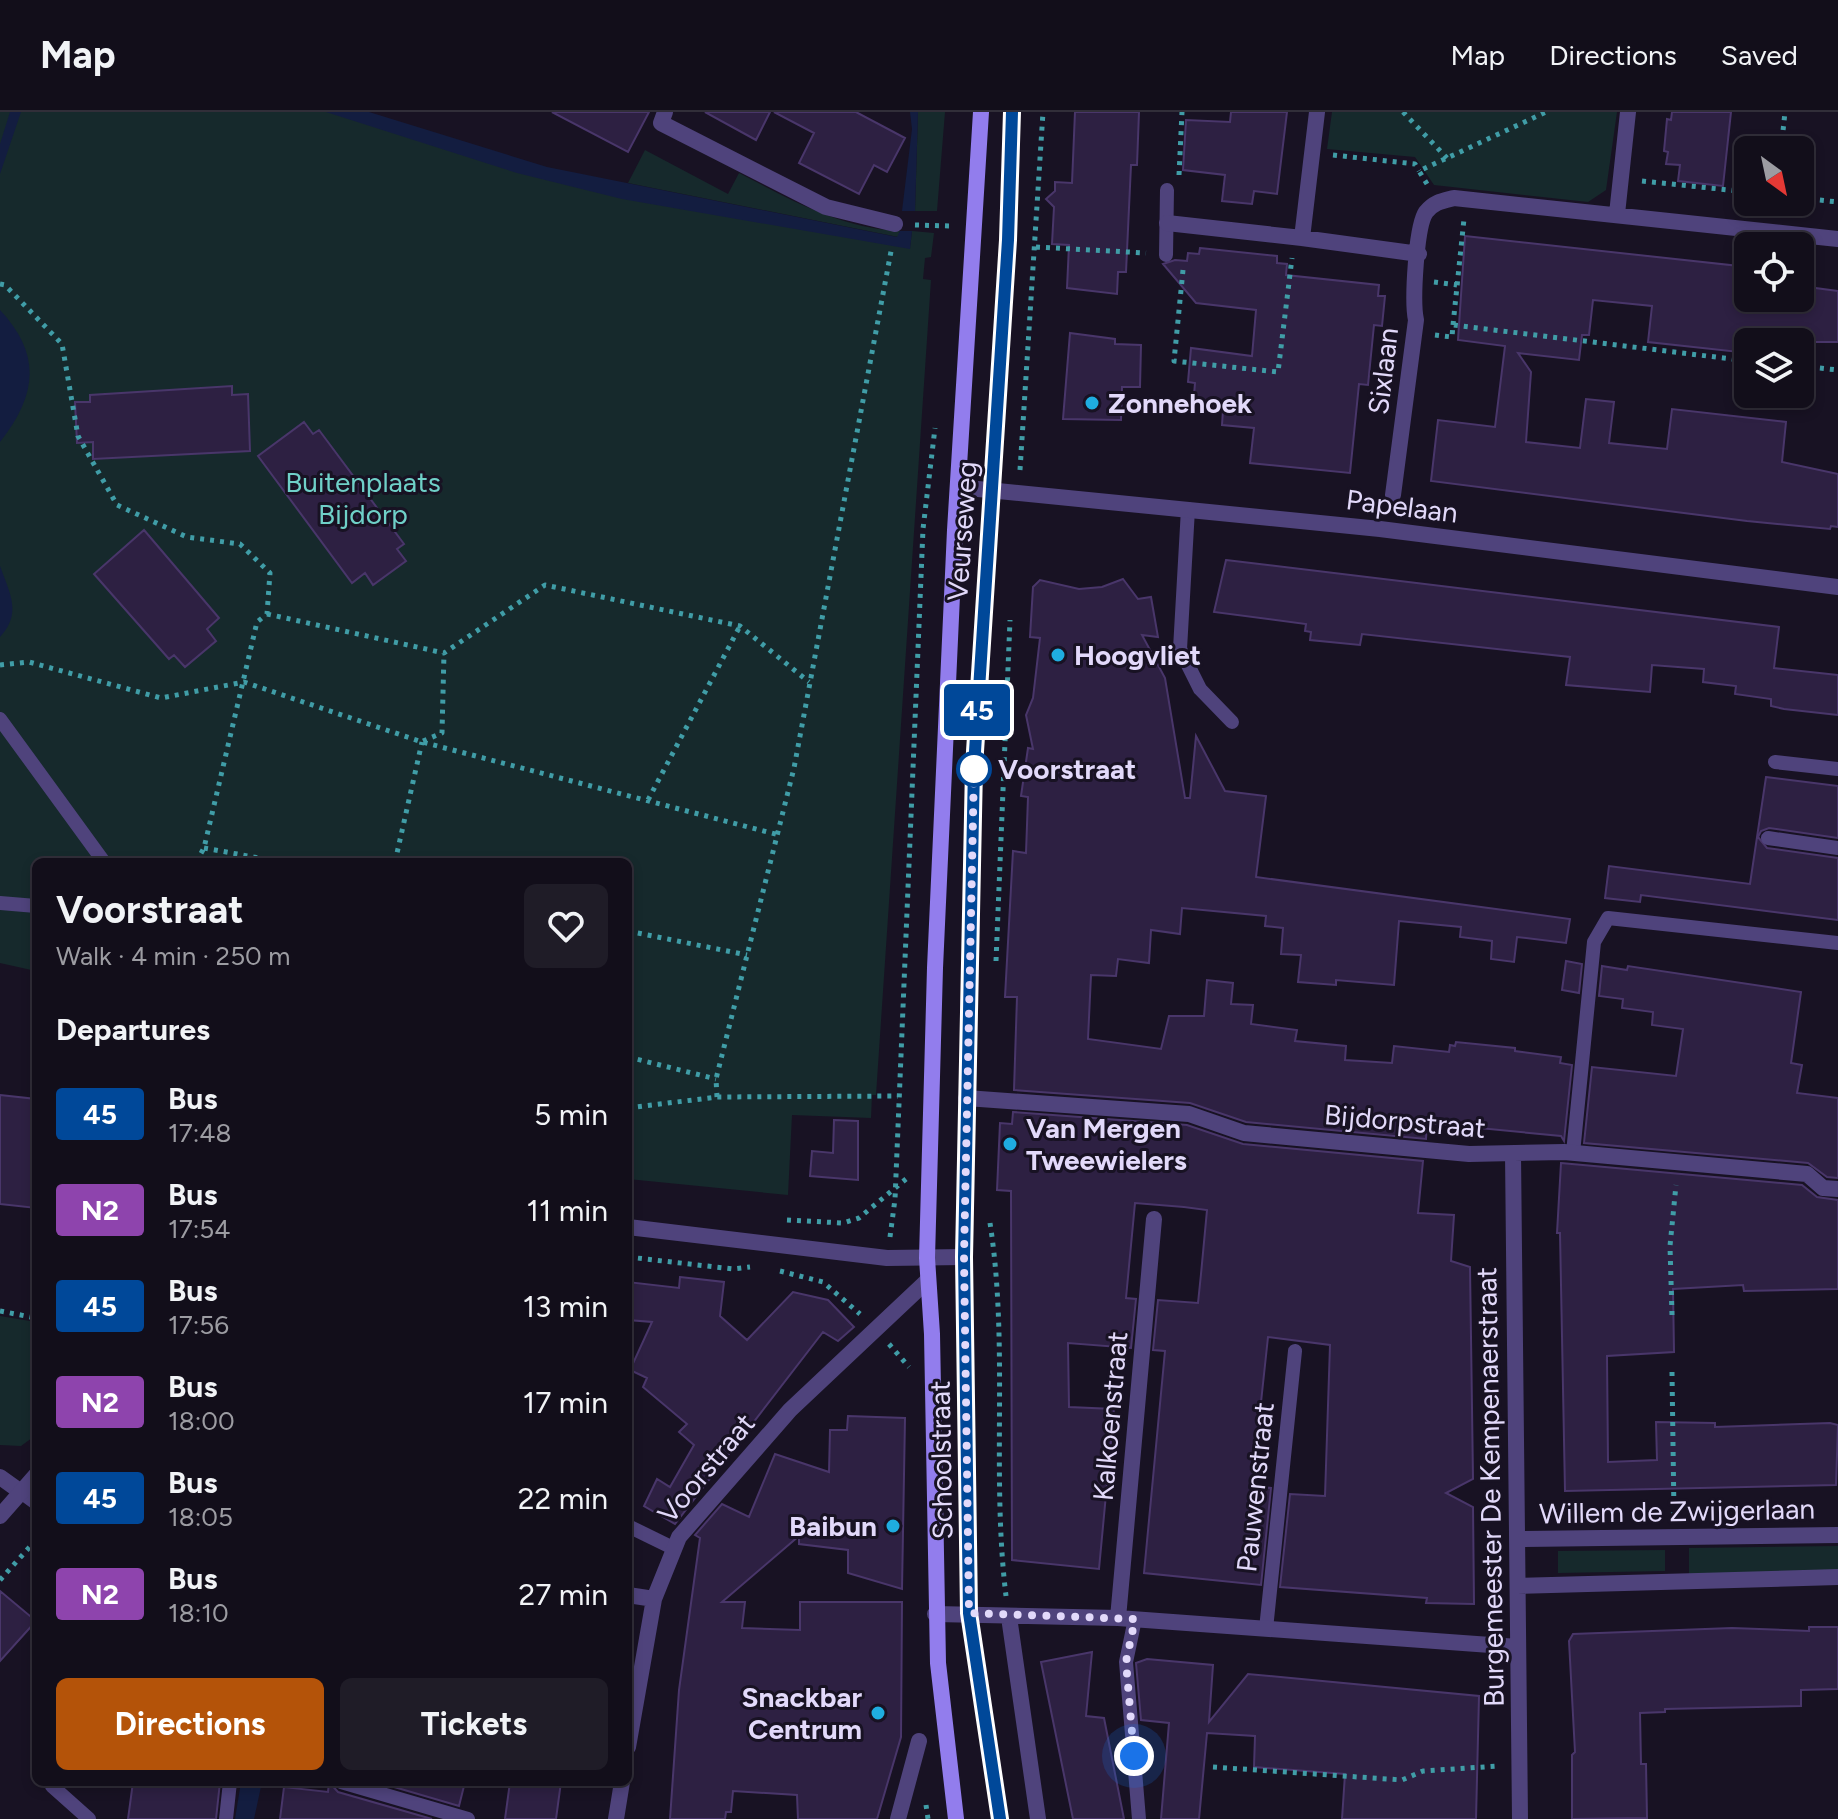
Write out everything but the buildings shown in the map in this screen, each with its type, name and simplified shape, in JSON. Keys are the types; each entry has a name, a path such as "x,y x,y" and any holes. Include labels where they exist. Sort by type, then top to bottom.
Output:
{"main road":[{"name":"Veurseweg","path":"931,1098 958,487 981,112"},
{"name":"Veurseweg","path":"966,1098 974,767 1012,112"},
{"name":"Schoolstraat","path":"931,1098 927,1258 933,1349 935,1614 956,1819"},
{"name":"Schoolstraat","path":"966,1098 964,1257 969,1613 1000,1819"}],"street":[{"path":"665,112 661,123 826,207 895,224"},
{"path":"1298,237 1317,112"},
{"path":"1617,214 1628,112"},
{"path":"1435,202 1466,199 1838,239"},
{"name":"Sixlaan","path":"1393,495 1414,332 1412,302 1423,215 1435,202"},
{"path":"1167,223 1419,254"},
{"name":"Papelaan","path":"958,487 1188,509 1838,587"},
{"name":"Bijdorpstraat","path":"966,1098 1189,1114 1244,1133 1513,1154 1573,1153 1807,1174 1823,1188 1838,1189"},
{"name":"Burgemeester De Kempenaerstraat","path":"1513,1154 1520,1819"},
{"name":"Kalkoenstraat","path":"1118,1618 1154,1219"},
{"path":"632,1227 887,1258 964,1257"},
{"name":"Voorstraat","path":"632,1724 654,1599 673,1548 724,1482 790,1410 928,1280"},
{"path":"0,1477 21,1492"},
{"path":"0,1516 32,1480"},
{"name":"Willem de Zwijgerlaan","path":"1517,1539 1838,1535"},
{"path":"1518,1586 1838,1577"},
{"path":"632,1596 654,1599"},
{"path":"935,1614 1118,1618 1518,1647"},
{"path":"1009,1617 1038,1819"},
{"path":"898,1819 919,1741"},
{"path":"616,1819 621,1786"}],"lane":[{"path":"1166,255 1167,190"},
{"path":"1188,509 1180,649 1200,689 1232,722"},
{"path":"0,719 101,858"},
{"path":"1775,762 1838,769"},
{"path":"1768,838 1838,848"},
{"path":"0,903 32,906"},
{"path":"1573,1153 1594,942 1608,918 1838,943"},
{"name":"Pauwenstraat","path":"1266,1629 1295,1351"},
{"path":"21,1492 32,1500"},
{"path":"632,1528 673,1548"},
{"path":"1135,1619 1126,1662 1139,1819"},
{"path":"52,1786 89,1819"},
{"path":"226,1819 230,1786"},
{"path":"355,1786 468,1819"}],"path":[{"name":"Veurseweg","path":"1018,491 1043,112"},
{"path":"1167,190 1179,189 1182,112"},
{"path":"1403,112 1447,158"},
{"path":"1419,171 1546,112"},
{"path":"1782,136 1785,112"},
{"path":"1312,153 1415,164 1435,202"},
{"path":"1621,178 1734,190"},
{"path":"1414,332 1452,337 1466,199"},
{"path":"1814,199 1838,202"},
{"path":"895,224 950,226"},
{"path":"1187,225 1174,361 1189,363 1278,372 1298,237"},
{"path":"1036,247 1166,255"},
{"path":"717,1097 716,1079 779,835 890,257"},
{"path":"0,284 5,285 62,344 78,436 117,505 187,537 240,544 270,573 267,614 257,622 204,848 198,858"},
{"path":"1453,325 1734,359"},
{"path":"1814,367 1838,370"},
{"name":"Veurseweg","path":"898,1096 923,529"},
{"path":"267,614 444,653 545,585 740,626 810,682"},
{"name":"Veurseweg","path":"996,962 1010,615"},
{"path":"648,800 740,626"},
{"path":"422,742 442,733 444,653"},
{"path":"0,665 29,662 161,698 244,682 422,742 779,835"},
{"path":"396,858 422,742"},
{"path":"204,848 259,858"},
{"path":"632,932 747,955"},
{"path":"632,1058 716,1079"},
{"path":"632,1108 717,1097 898,1096 895,1186 872,1209 843,1223 778,1220"},
{"path":"1672,1315 1670,1246 1679,1163"},
{"name":"Schoolstraat","path":"988,1211 994,1250 997,1318 1000,1546 1009,1617"},
{"path":"632,1257 733,1269 760,1266"},
{"path":"773,1269 823,1282 877,1331"},
{"path":"0,1311 32,1317"},
{"path":"1672,1372 1674,1538"},
{"path":"0,1580 32,1544"},
{"path":"1213,1767 1402,1780 1423,1771 1520,1765"}],"green space":[{"name":"Buitenplaats Bijdorp","path":"0,112 347,112 519,166 910,248 912,231 934,233 931,257 925,258 923,279 931,280 876,1095 872,1095 871,1118 792,1115 788,1195 632,1179 632,858 32,858 32,970 0,963"},
{"path":"918,112 945,112 937,211 915,211"},
{"path":"1332,112 1617,112 1606,190 1588,202 1434,185 1415,157 1327,149"},
{"path":"645,150 728,194 739,173 816,211 856,224 900,231 898,237 628,183"},
{"path":"0,1316 32,1321 32,1438 21,1446 0,1445"},
{"path":"1838,1546 1838,1571 1689,1574 1689,1548"},
{"path":"1665,1550 1665,1571 1558,1573 1558,1551"}],"water":[{"path":"10,112 21,112 0,174 0,144"},
{"path":"326,112 369,112 547,167 897,237 900,231 912,231 910,249 622,199 517,173"},
{"path":"910,112 918,112 915,211 902,211 912,129"},
{"path":"0,310 23,343 30,375 22,408 0,442"},
{"path":"0,566 10,594 12,611 11,620 0,637"},
{"path":"240,1786 261,1786 254,1819 235,1819"}],"bus line":[{"name":"45","path":"1000,1819 969,1613 964,1257 974,767 1008,240 1012,112"}],"place":[{"name":"Zonnehoek","path":"1092,403"},
{"name":"Hoogvliet","path":"1058,655"},
{"name":"Voorstraat","path":"974,769"},
{"name":"Van Mergen Tweewielers","path":"1010,1144"},
{"name":"Baibun","path":"893,1526"},
{"name":"Snackbar Centrum","path":"878,1713"}],"route":[{"path":"974,769 964,1257 969,1613 1009,1617 1135,1619 1126,1662 1134,1756"}]}
